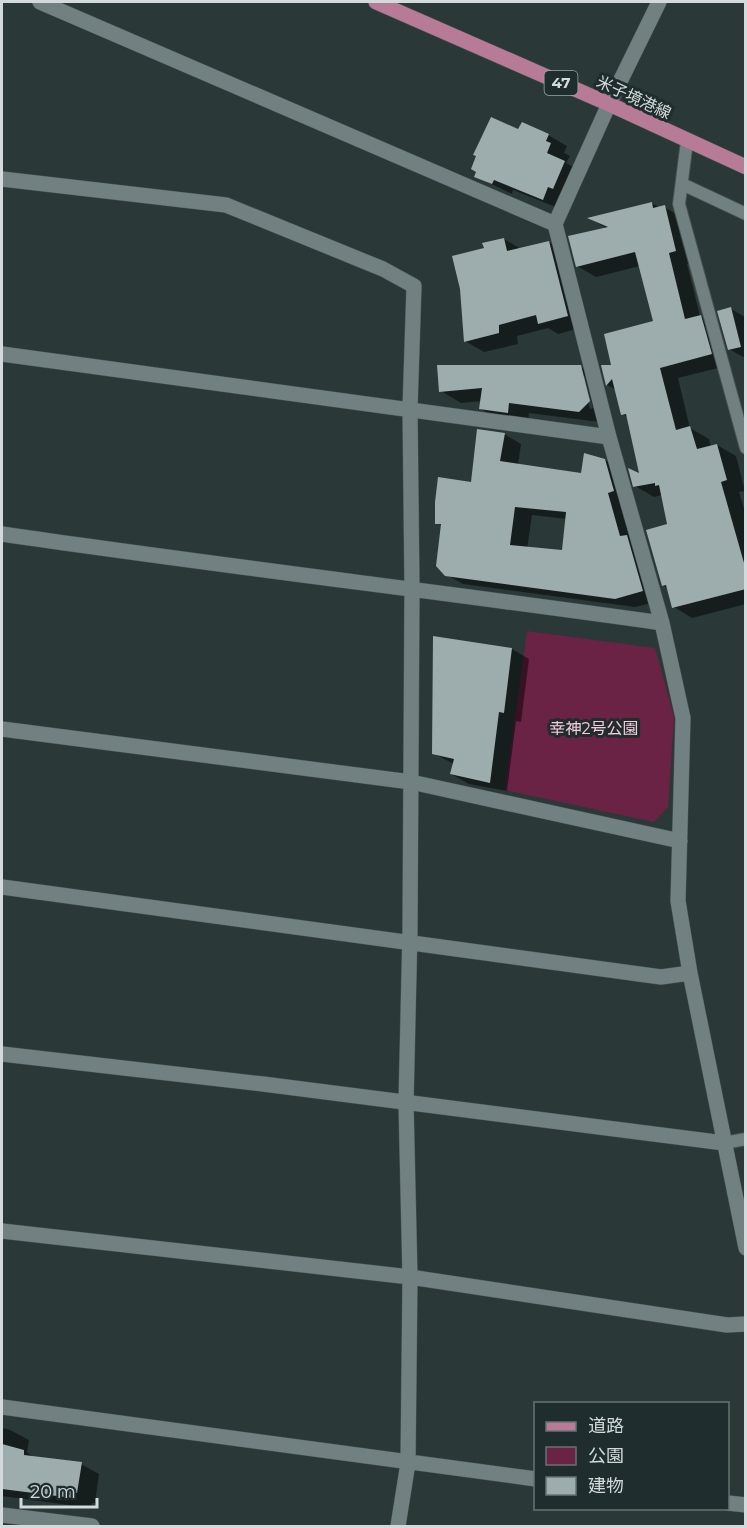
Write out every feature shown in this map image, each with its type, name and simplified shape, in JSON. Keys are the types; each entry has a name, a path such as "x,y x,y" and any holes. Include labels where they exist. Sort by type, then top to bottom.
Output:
{"main road":[{"name":"米子境港線","path":"376,2 746,167"}],"street":[{"path":"40,2 555,224"},
{"path":"659,2 609,104 555,224 609,436 662,623 683,718 678,901 690,973 746,1248"},
{"path":"2,179 226,205 383,269 414,286 410,408 411,782 406,1103 410,1277 408,1463 398,1527"},
{"path":"2,354 609,436"},
{"path":"2,534 187,561 412,588 662,623"},
{"path":"2,729 411,782 680,841"},
{"path":"2,887 661,977 690,973"},
{"path":"2,1054 724,1143"},
{"path":"2,1231 410,1277 727,1325 746,1324"},
{"path":"2,1407 534,1479"},
{"path":"729,1503 746,1505"},
{"path":"2,1515 92,1527"}],"lane":[{"path":"687,141 679,204 746,448"},
{"path":"682,184 746,214"},
{"path":"724,1143 746,1139"}],"green space":[{"name":"幸神2号公園","path":"527,631 655,648 674,717 668,807 654,822 505,790"}],"building":[{"path":"491,117 518,129 522,122 549,134 546,141 551,143 547,153 565,161 553,189 548,187 543,200 494,180 492,184 474,177 476,172 471,169 476,156 473,155"},
{"path":"652,202 653,208 665,205 676,251 669,253 685,319 701,315 712,354 660,368 676,430 690,426 697,449 717,444 727,480 721,482 746,570 746,589 672,608 666,585 662,586 646,530 667,524 659,485 655,486 655,483 633,487 628,468 639,473 626,414 621,415 612,379 606,386 601,365 611,365 604,334 653,321 635,252 576,267 568,236 608,227 587,218"},
{"path":"504,238 507,251 549,241 568,316 538,324 536,315 499,325 499,333 464,342 460,289 452,256 484,248 482,243"},
{"path":"731,307 741,347 728,350 717,311"},
{"path":"437,365 581,365 590,401 579,412 509,403 508,413 479,409 482,388 439,392"},
{"path":"477,429 505,433 500,461 581,473 584,453 605,459 614,491 608,493 620,536 627,535 643,591 615,599 445,576 436,566 441,524 435,524 438,477 471,482","holes":["515,507 566,512 562,550 510,545"]},
{"path":"433,636 512,648 504,713 499,712 490,783 450,774 454,759 432,754"},
{"path":"2,1444 24,1450 24,1455 82,1462 77,1493 74,1493 73,1498 2,1489"}]}
